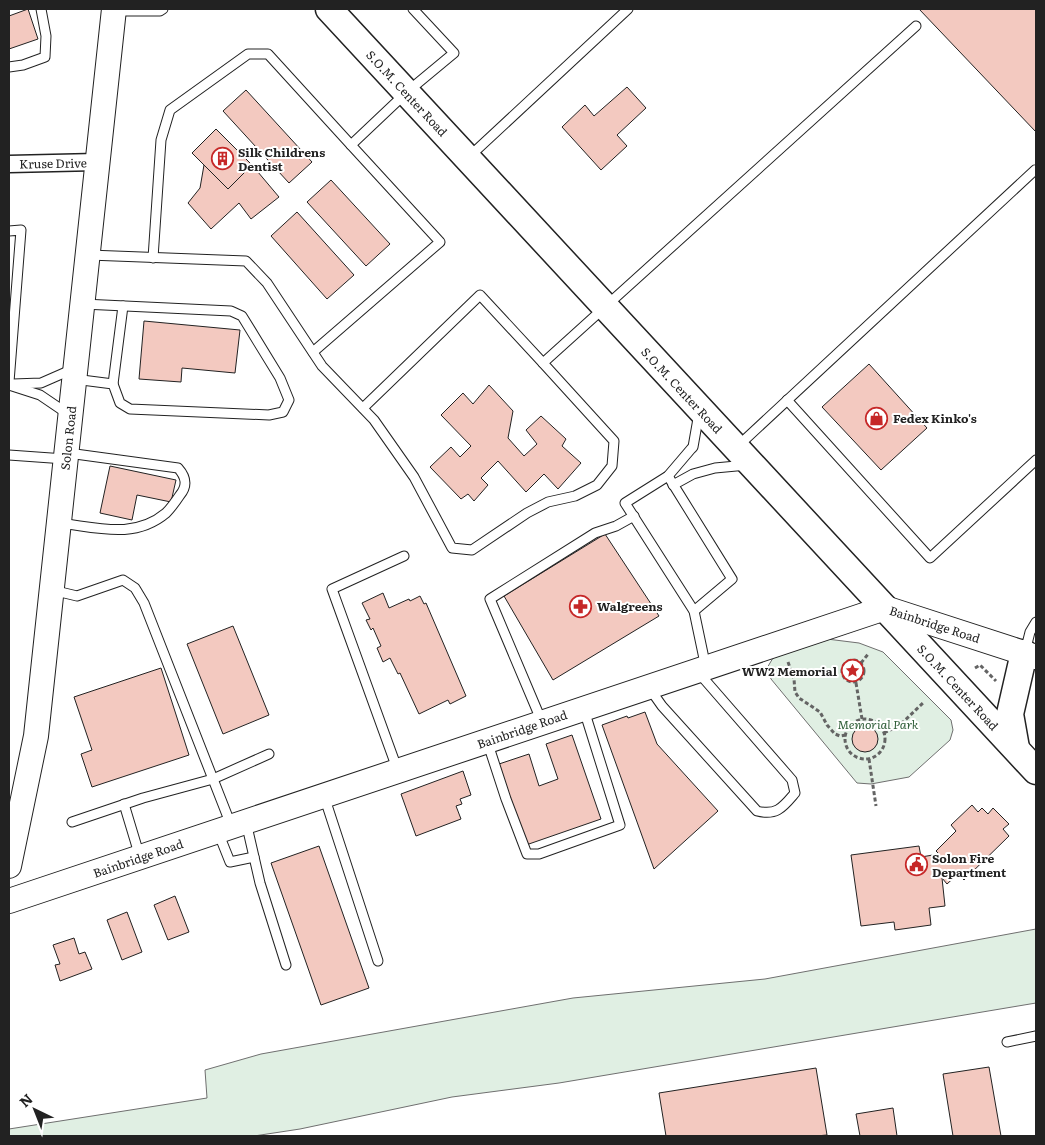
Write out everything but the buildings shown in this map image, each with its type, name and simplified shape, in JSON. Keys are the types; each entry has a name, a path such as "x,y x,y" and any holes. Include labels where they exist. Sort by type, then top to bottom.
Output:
{"main road":[{"name":"S.O.M. Center Road","path":"329,9 1036,771"},
{"path":"1016,748 1010,714 1030,655"}],"street":[{"name":"Solon Road","path":"9,866 36,736 114,10"},
{"name":"Kruse Drive","path":"9,164 97,162"},
{"name":"Bainbridge Road","path":"9,901 885,608 1030,655"}],"lane":[{"path":"9,67 23,65 46,57 46,36 41,9"},
{"path":"114,10 160,11 163,9"},
{"path":"351,145 407,92 454,53 413,9"},
{"path":"468,158 628,9"},
{"path":"543,363 916,26"},
{"path":"153,258 161,140 170,110 248,54 268,54 440,242 313,352"},
{"path":"673,485 693,474 715,468 744,456 787,400 1035,170 1036,172"},
{"path":"9,231 21,230 9,384"},
{"path":"87,255 246,262 267,283 322,366 374,420 414,477 452,548 472,550 527,513 548,502 575,496 598,485 612,466 614,440 480,295 363,408"},
{"path":"82,304 231,311 242,316 280,378 289,400 283,412 268,415 130,409 120,403 113,384 123,306"},
{"path":"9,384 41,383 75,373 113,384"},
{"path":"9,384 40,395 70,416"},
{"path":"787,400 930,558 1036,460"},
{"path":"648,687 662,706 757,811 768,814 782,808 795,793 792,780 701,669 694,611 626,503 668,476 693,447 700,409"},
{"path":"9,455 66,456 178,468 186,481 184,490 166,512 144,527 122,531 59,522"},
{"path":"668,476 732,579 694,611"},
{"path":"542,723 490,599 595,534 616,526 634,516"},
{"path":"398,771 332,589 404,556"},
{"path":"51,590 76,596 123,580 135,588 144,603 232,826 254,857 260,883 286,965"},
{"path":"1030,655 1030,632 1036,622"},
{"path":"487,741 527,854 540,854 620,825 583,709"},
{"path":"72,822 124,804 213,779 269,754"},
{"path":"324,796 378,961"},
{"path":"124,804 140,857"},
{"path":"232,826 230,862 254,857"},
{"path":"1007,1042 1036,1036"}],"path":[{"path":"861,663 869,653"},
{"path":"787,659 794,679 795,692 799,698 820,712 827,725 835,734 840,736 846,735"},
{"path":"856,660 861,663 864,668 864,676 856,682 845,680 842,670 845,663 856,660"},
{"path":"975,668 980,665 998,684"},
{"path":"856,682 862,719"},
{"path":"884,733 900,725 924,702"},
{"path":"862,719 875,721 880,725 884,733 885,744 878,755 869,758 859,758 848,750 846,735 850,726 855,721 862,719"},
{"path":"869,758 876,806"}],"green space":[{"name":"Memorial Park","path":"827,639 859,643 883,652 951,720 953,730 950,740 909,777 871,784 857,783 771,679 767,668 773,658"},
{"path":"1036,929 1036,1003 559,1083 452,1097 300,1129 254,1136 9,1136 9,1129 207,1098 205,1070 261,1054 573,998 765,979"}],"place":[{"name":"Silk Childrens Dentist","path":"222,159"},
{"name":"Fedex Kinko's","path":"877,418"},
{"name":"Walgreens","path":"581,606"},
{"name":"WW2 Memorial","path":"853,671"},
{"name":"Solon Fire Department","path":"916,865"}]}
